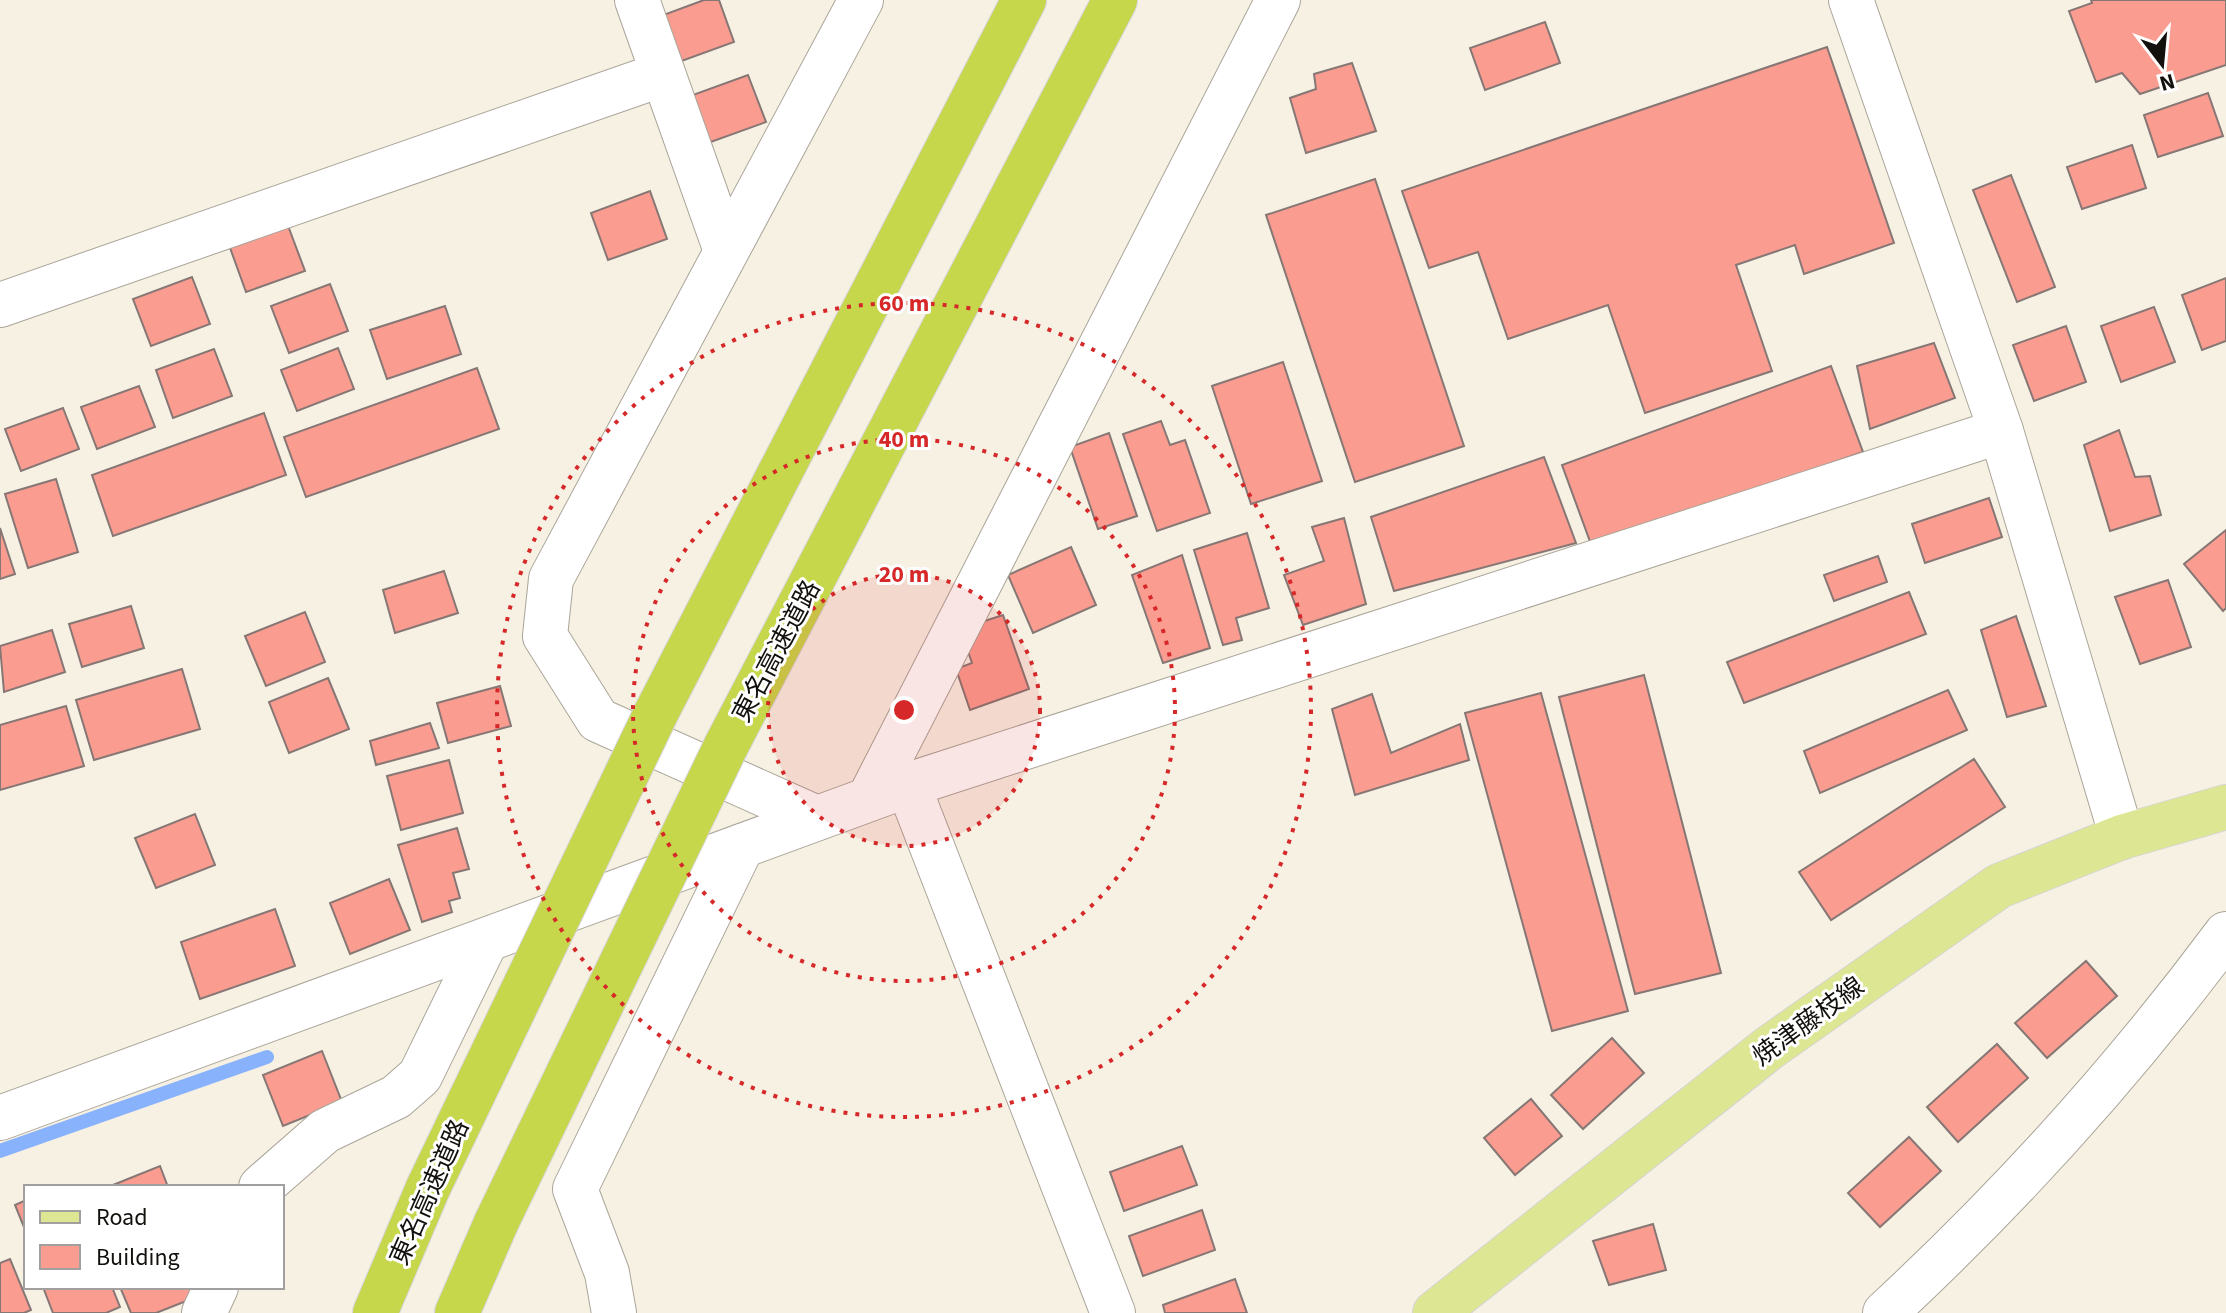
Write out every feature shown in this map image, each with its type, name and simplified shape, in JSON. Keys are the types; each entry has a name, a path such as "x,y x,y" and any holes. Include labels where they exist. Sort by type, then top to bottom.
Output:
{"highway":[{"name":"東名高速道路","path":"375,1313 428,1188 656,713 1024,0"},
{"name":"東名高速道路","path":"457,1313 496,1223 726,746 1115,0"}],"main road":[{"name":"焼津藤枝線","path":"1435,1313 1769,1048 1999,886 2122,837 2226,807"}],"street":[{"path":"637,0 726,251"},
{"path":"817,818 598,720 545,636 551,579 861,0"},
{"path":"1113,1313 888,792 1278,0"},
{"path":"1851,0 2001,431 2122,837"},
{"path":"0,305 663,74"},
{"path":"0,1118 888,792 2001,431"},
{"path":"614,1313 607,1273 575,1189 742,846"},
{"path":"1885,1313 1969,1235 2175,1003 2226,934"},
{"path":"263,1185 325,1131 396,1097 420,1076 486,941"},
{"path":"204,1313 215,1289"}],"building":[{"path":"704,0 719,0 734,42 676,63 658,17"},
{"path":"2091,0 2226,0 2226,65 2140,94 2122,73 2096,82 2069,11 2092,3"},
{"path":"1545,22 1560,63 1485,90 1470,48"},
{"path":"1827,47 1894,243 1804,274 1795,245 1736,265 1772,371 1645,413 1608,305 1508,339 1478,252 1429,268 1402,191"},
{"path":"1352,63 1376,131 1306,153 1290,98 1316,89 1314,74"},
{"path":"748,75 766,122 708,143 690,96"},
{"path":"2208,93 2223,136 2158,157 2144,115"},
{"path":"2132,145 2146,188 2082,209 2067,167"},
{"path":"2011,175 2055,287 2017,302 1973,190"},
{"path":"1375,179 1464,446 1355,482 1266,215"},
{"path":"650,191 667,239 608,260 591,213"},
{"path":"287,223 305,271 246,292 229,245"},
{"path":"192,277 210,324 151,346 133,299"},
{"path":"2226,278 2226,341 2202,350 2182,295"},
{"path":"330,284 348,331 289,353 271,306"},
{"path":"445,306 461,354 387,379 370,330"},
{"path":"2154,307 2175,362 2121,382 2101,326"},
{"path":"2066,326 2086,382 2034,401 2013,345"},
{"path":"1934,343 1955,398 1870,429 1857,366"},
{"path":"338,348 354,389 297,411 281,370"},
{"path":"214,349 232,396 173,418 156,370"},
{"path":"1283,362 1322,481 1251,504 1212,386"},
{"path":"1831,366 1863,452 1592,547 1562,465"},
{"path":"477,368 499,429 306,497 284,437"},
{"path":"139,386 155,427 97,449 81,407"},
{"path":"63,408 79,449 21,471 5,429"},
{"path":"264,413 286,475 113,536 92,475"},
{"path":"1161,421 1170,445 1185,440 1210,513 1157,531 1123,434"},
{"path":"2119,430 2135,477 2150,476 2161,515 2110,531 2084,445"},
{"path":"1109,433 1137,516 1098,529 1070,447"},
{"path":"1544,457 1576,543 1394,591 1371,517"},
{"path":"56,479 78,552 28,568 5,494"},
{"path":"1989,498 2002,537 1925,563 1912,524"},
{"path":"1344,518 1366,604 1303,625 1284,575 1324,561 1312,527"},
{"path":"0,528 15,574 0,579"},
{"path":"2226,530 2226,608 2223,611 2184,564"},
{"path":"1247,533 1269,608 1236,618 1242,640 1223,645 1194,550"},
{"path":"1071,547 1096,605 1033,633 1008,575"},
{"path":"1182,555 1210,648 1163,663 1132,575"},
{"path":"1878,556 1887,582 1834,601 1824,575"},
{"path":"444,571 458,613 395,633 383,590"},
{"path":"2168,580 2191,647 2140,664 2115,597"},
{"path":"1909,592 1926,634 1744,703 1727,662"},
{"path":"131,606 144,648 82,667 69,624"},
{"path":"305,612 325,662 266,686 245,636"},
{"path":"1003,615 1029,689 970,710 956,669 972,663 960,629"},
{"path":"2016,616 2046,706 2007,717 1981,630"},
{"path":"52,630 65,672 4,692 0,646"},
{"path":"182,669 200,729 94,760 76,700"},
{"path":"1644,675 1721,973 1635,994 1559,697"},
{"path":"328,678 349,729 289,753 269,702"},
{"path":"500,686 511,726 448,743 437,703"},
{"path":"1948,690 1967,730 1820,793 1804,751"},
{"path":"1541,693 1628,1011 1552,1031 1465,713"},
{"path":"1372,694 1391,753 1460,724 1469,760 1355,795 1332,709"},
{"path":"66,706 84,766 0,790 0,725"},
{"path":"430,723 439,748 376,765 370,741"},
{"path":"1974,759 2005,807 1831,920 1799,872"},
{"path":"449,760 463,813 401,830 387,776"},
{"path":"195,814 215,865 156,888 135,838"},
{"path":"457,828 469,869 453,873 460,898 449,901 452,912 422,922 398,845"},
{"path":"389,879 410,930 350,954 330,903"},
{"path":"275,909 295,966 200,999 181,942"},
{"path":"2086,961 2117,996 2047,1058 2015,1023"},
{"path":"1612,1038 1644,1073 1583,1129 1551,1095"},
{"path":"1997,1044 2028,1078 1958,1142 1927,1107"},
{"path":"322,1051 342,1102 283,1126 263,1075"},
{"path":"1531,1099 1562,1136 1515,1175 1484,1138"},
{"path":"1909,1137 1941,1171 1880,1227 1848,1193"},
{"path":"1182,1146 1197,1185 1124,1211 1110,1172"},
{"path":"160,1166 167,1185 113,1185"},
{"path":"24,1201 24,1227 15,1205"},
{"path":"1202,1210 1215,1250 1143,1276 1129,1236"},
{"path":"1653,1224 1666,1270 1609,1285 1593,1241"},
{"path":"10,1259 31,1310 24,1313 0,1313 0,1263"},
{"path":"1235,1279 1247,1313 1165,1313 1163,1305"},
{"path":"44,1289 113,1289 120,1307 106,1313 53,1313"},
{"path":"121,1289 190,1289 194,1298 156,1313 131,1313"}],"waterway":[{"path":"0,1151 267,1057"}]}
